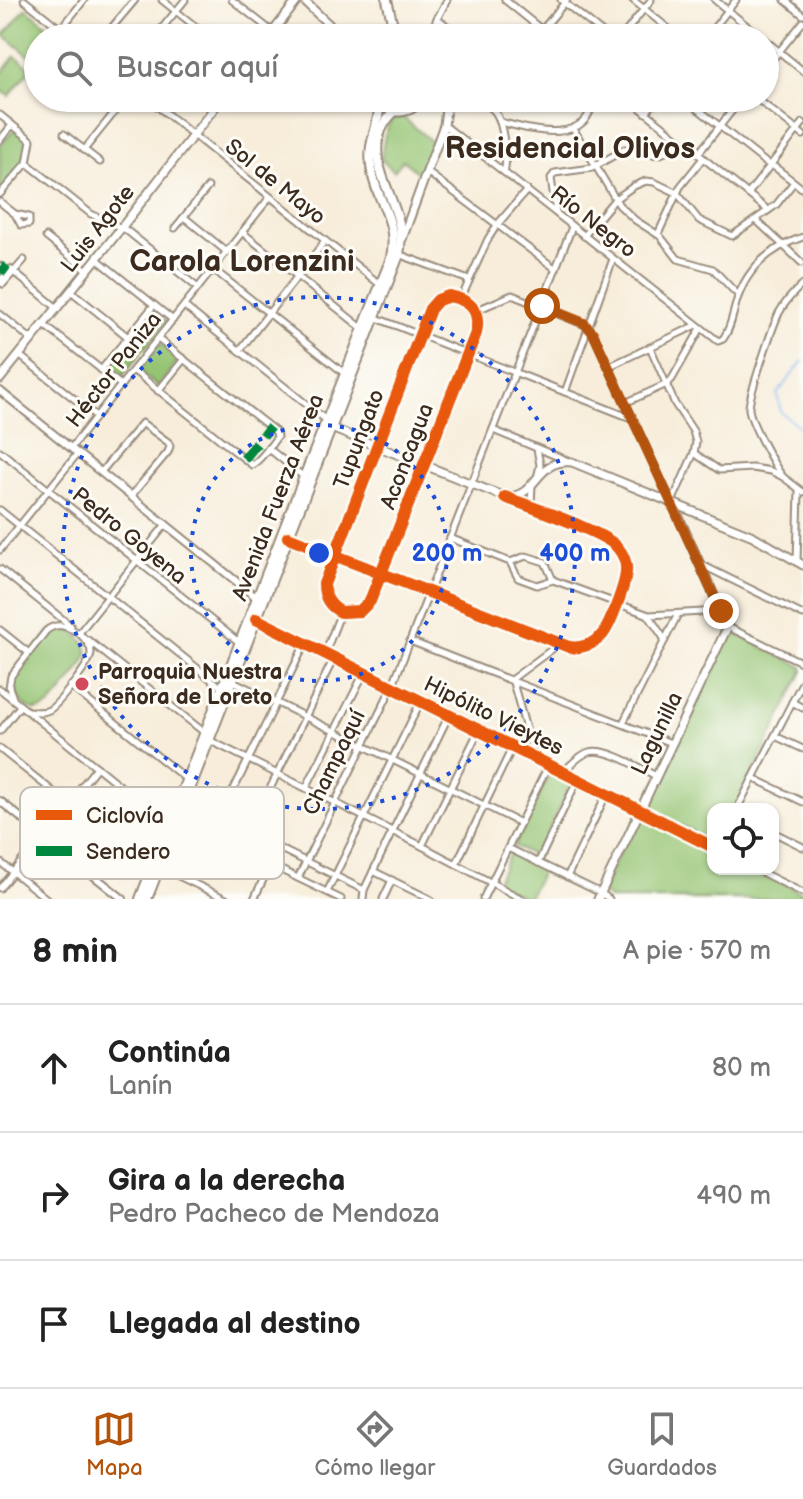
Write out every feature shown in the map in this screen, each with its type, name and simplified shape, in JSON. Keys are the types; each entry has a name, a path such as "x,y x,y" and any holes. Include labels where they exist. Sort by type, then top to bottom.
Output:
{"main road":[{"path":"280,24 301,0 328,24"},
{"path":"387,0 394,24"},
{"name":"Luis Agote","path":"0,379 210,112"},
{"name":"Avenida Fuerza Aérea","path":"378,112 370,162 374,181 391,220 396,253"},
{"name":"Avenida Fuerza Aérea","path":"188,787 240,643 288,537 344,373 401,241 397,215 380,174 378,154 383,125 394,112"},
{"path":"401,241 444,125 446,112"},
{"name":"Avenida Fuerza Aérea","path":"185,787 232,681 304,477 374,317 383,286"},
{"path":"328,424 376,447 505,497 523,494 553,464 572,462 753,536 800,564"},
{"path":"672,502 726,626"},
{"name":"Lagunilla","path":"599,896 726,626"},
{"name":"Avenida Fuerza Aérea","path":"140,899 150,879"},
{"name":"Avenida Fuerza Aérea","path":"147,899 153,879"}],"street":[{"path":"65,24 84,0"},
{"path":"115,24 135,0"},
{"path":"162,0 192,24"},
{"path":"165,24 185,0"},
{"path":"232,0 258,24"},
{"path":"434,24 447,0"},
{"path":"505,0 535,24"},
{"path":"633,0 663,24"},
{"path":"632,24 651,0"},
{"path":"715,0 745,24"},
{"path":"717,24 736,0"},
{"path":"785,0 803,15"},
{"path":"28,1 55,24"},
{"path":"547,24 564,1 592,24"},
{"path":"437,18 444,24"},
{"path":"803,22 779,51 803,71"},
{"path":"84,150 115,112"},
{"name":"Sol de Mayo","path":"167,112 383,286"},
{"path":"495,112 500,122 506,165 504,172"},
{"path":"500,122 553,133 573,128 589,112"},
{"path":"702,112 803,189"},
{"path":"658,234 677,193 730,112"},
{"path":"773,112 803,135"},
{"path":"646,113 768,210"},
{"path":"0,115 31,140 29,160 0,194"},
{"path":"748,194 803,123"},
{"path":"0,140 12,125"},
{"name":"Río Negro","path":"444,125 715,340 723,339 729,331 739,294"},
{"path":"573,128 615,199 631,216 658,234 678,259 713,269 739,294 760,261 773,250 803,237"},
{"path":"64,134 100,162"},
{"path":"556,214 552,175 595,166 625,149 659,155 682,142"},
{"path":"27,163 91,214 122,227 198,288"},
{"path":"427,172 556,269"},
{"path":"584,236 615,199 646,181 677,193 699,220 732,236 780,202 794,182"},
{"path":"175,228 208,187"},
{"path":"527,190 488,239 461,299 475,311 509,295 588,326 672,502"},
{"name":"Héctor Paniza","path":"0,550 48,490 96,416 270,197"},
{"path":"0,202 15,214"},
{"path":"184,217 227,252"},
{"path":"756,220 802,263"},
{"name":"Champaquí","path":"298,878 392,687 572,227"},
{"path":"242,232 362,328"},
{"path":"46,237 87,270"},
{"path":"240,350 325,241"},
{"path":"396,253 469,280"},
{"path":"97,259 173,320"},
{"path":"565,392 613,259"},
{"path":"0,281 3,284 24,260"},
{"path":"0,266 57,308"},
{"path":"213,269 344,373"},
{"path":"783,477 751,418 750,402 776,320 785,304 803,284"},
{"path":"71,291 128,337"},
{"name":"Tupungato","path":"341,612 328,601 324,584 376,447 434,304 442,297 461,299"},
{"name":"Héctor Paniza","path":"101,370 154,305"},
{"path":"184,306 328,424"},
{"name":"Aconcagua","path":"341,612 360,611 367,605 468,354 478,324 475,311"},
{"path":"0,314 32,340"},
{"path":"374,317 632,418"},
{"path":"44,325 121,385"},
{"path":"608,367 699,327"},
{"path":"625,403 672,379 699,327"},
{"path":"133,370 252,465 277,437 276,432 158,339"},
{"path":"650,347 696,442 672,502"},
{"path":"19,355 96,416"},
{"path":"158,391 184,359"},
{"path":"0,391 260,602"},
{"path":"101,472 142,423 170,446 131,496"},
{"path":"493,430 572,462"},
{"path":"268,448 304,477"},
{"path":"531,507 540,459 536,448"},
{"name":"Pedro Goyena","path":"0,451 240,643"},
{"path":"694,453 719,470 757,468 771,471 801,491 800,564"},
{"path":"288,537 560,643 577,648 595,641 606,630 626,571 618,547 605,537 505,497"},
{"path":"0,510 222,688"},
{"path":"79,633 166,524"},
{"path":"450,538 510,562 518,578 537,585 553,580 649,615 721,611"},
{"path":"510,562 526,556 545,562 553,580"},
{"path":"699,563 803,615"},
{"path":"0,569 207,737 522,899"},
{"path":"325,653 341,612"},
{"path":"623,723 678,614"},
{"path":"649,615 665,640"},
{"name":"Hipólito Vieytes","path":"256,619 707,844"},
{"path":"62,625 79,633 86,640 91,653 87,664 70,686 45,711 30,711 20,706 9,691 11,676 29,653 51,627 62,625"},
{"path":"726,626 803,663"},
{"path":"0,630 29,653"},
{"path":"410,641 671,743"},
{"path":"512,679 560,643"},
{"path":"236,787 305,644"},
{"path":"271,787 334,658"},
{"path":"306,788 364,673"},
{"path":"512,679 534,757"},
{"path":"232,681 520,823"},
{"path":"740,803 803,681"},
{"path":"70,686 187,779"},
{"path":"0,689 125,787"},
{"path":"327,892 421,701"},
{"path":"792,702 803,708"},
{"path":"0,731 20,706"},
{"path":"363,899 364,890 449,715"},
{"path":"422,846 479,730"},
{"path":"775,736 803,749"},
{"path":"456,864 513,746"},
{"path":"0,749 48,787"},
{"path":"563,772 587,753 596,751 608,753 656,776"},
{"path":"483,899 549,764"},
{"path":"81,787 97,767"},
{"path":"753,778 803,802"},
{"path":"538,863 578,779"},
{"path":"567,877 607,793"},
{"path":"0,801 20,817"},
{"path":"779,835 803,847"},
{"path":"508,848 609,899"},
{"path":"284,851 364,890"},
{"path":"0,862 20,878"},
{"path":"0,888 20,863"},
{"path":"373,871 430,899"},
{"path":"284,872 341,899"},
{"path":"767,875 803,893"},
{"path":"22,879 47,899"},
{"path":"98,879 123,899"},
{"path":"181,879 226,899"},
{"path":"254,899 263,879"},
{"path":"383,899 392,880"}],"green space":[{"path":"26,8 46,24 24,24 24,51 4,35"},
{"path":"15,56 24,63 24,77 9,96 0,89 0,75"},
{"path":"393,118 404,118 432,142 420,175 403,160 394,171 382,160 384,138"},
{"path":"13,130 29,139 27,163 0,193 0,146"},
{"path":"152,309 167,321 121,378 107,367"},
{"path":"158,342 180,358 158,387 137,370"},
{"path":"59,628 79,636 86,645 87,656 49,706 42,710 29,708 15,692 13,677 51,630"},
{"path":"731,631 803,667 738,803 707,803 707,838 644,807"},
{"path":"551,771 572,781 536,857 514,846"},
{"path":"640,809 707,844 707,875 767,875 803,893 803,899 609,899 601,893"},
{"path":"510,853 542,869 528,899 496,883"}],"waterway":[{"path":"803,361 777,394 781,412 803,430"}],"marked path":[{"path":"0,266 8,272"},
{"path":"244,459 270,427"}],"cycle path":[{"path":"449,296 463,300 472,307 477,318 476,333 370,601 360,611 341,612 328,601 324,584 430,309 438,300 449,296"},
{"path":"288,537 569,647 595,641 609,623 623,585 626,568 622,553 598,535 505,497"},
{"path":"256,619 707,844"}],"place":[{"name":"Parroquia Nuestra Señora de Loreto","path":"82,684"}],"district":[{"name":"Residencial Olivos","path":"570,148"},
{"name":"Carola Lorenzini","path":"242,261"}],"route":[{"path":"542,306 584,323 593,333 721,611"}]}
